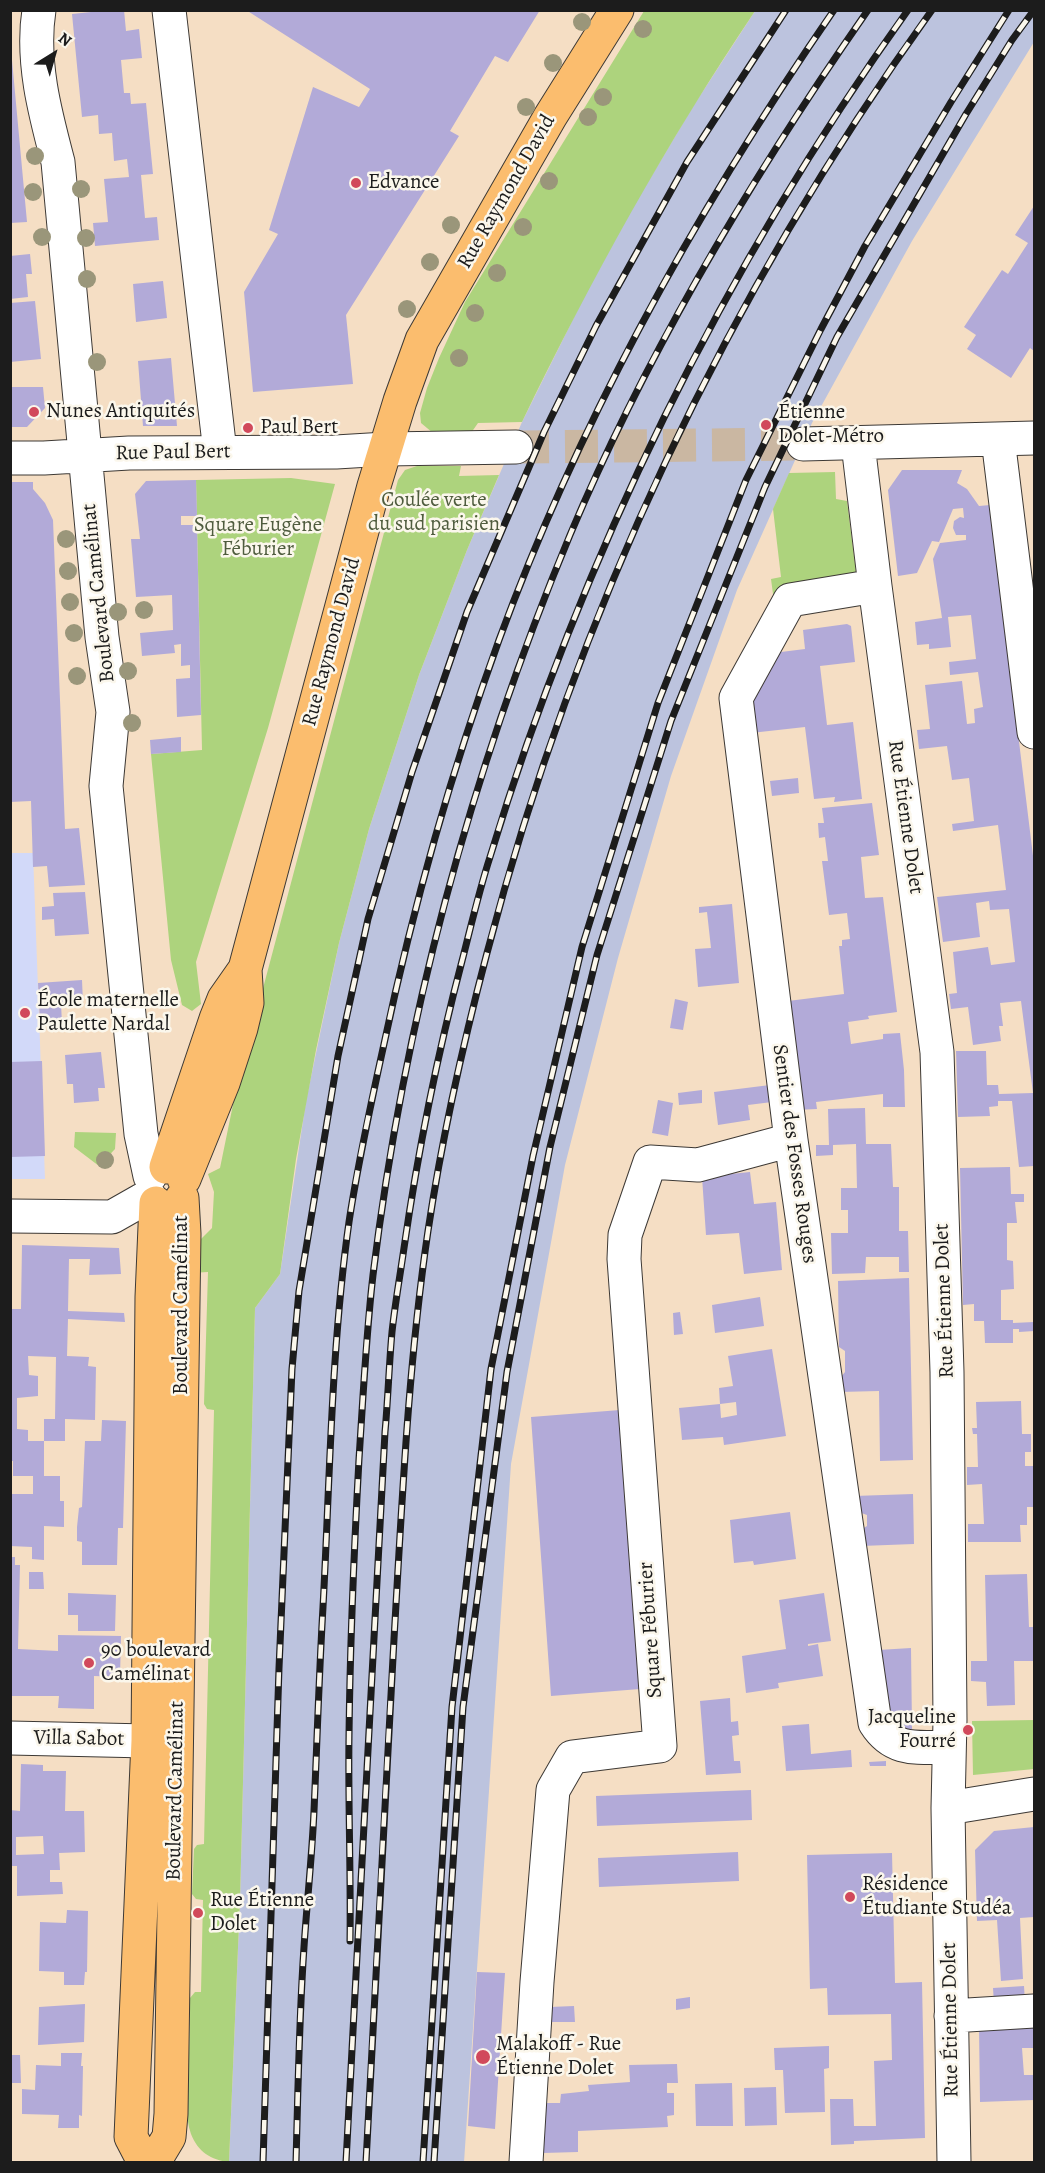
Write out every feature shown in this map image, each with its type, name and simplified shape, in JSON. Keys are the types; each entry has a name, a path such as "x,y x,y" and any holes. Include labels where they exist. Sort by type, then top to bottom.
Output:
{"main road":[{"name":"Rue Raymond David","path":"165,1187 223,1083 241,1029 247,1003 245,969 374,486 400,401 422,340 550,117 618,10"},
{"name":"Boulevard Camélinat","path":"144,2163 131,2137 148,1741 152,1295 165,1187"},
{"name":"Boulevard Camélinat","path":"154,2163 169,2137 171,2114 184,1234 165,1187"}],"street":[{"name":"Boulevard Camélinat","path":"39,10 36,31 42,104 58,162 102,637 113,712 106,786 141,1134 165,1187"},
{"path":"169,10 220,452"},
{"path":"803,444 1035,438"},
{"path":"998,439 1023,557 1035,732"},
{"name":"Rue Étienne Dolet","path":"858,444 937,1052 947,1372 948,1808 954,2163"},
{"name":"Rue Paul Bert","path":"10,458 516,447"},
{"name":"Sentier des Fosses Rouges","path":"875,586 790,600 736,698 791,1140 875,1723 895,1742 908,1748 949,1747"},
{"name":"Square Féburier","path":"526,2163 537,1982 553,1790 572,1757 660,1746 624,1259 625,1235 650,1162 698,1165 791,1140"},
{"path":"10,1216 112,1217 165,1187"},
{"name":"Villa Sabot","path":"10,1738 148,1741"},
{"path":"948,1808 1035,1794"},
{"path":"951,2016 1035,2011"}],"shaded area":[{"path":"755,11 1034,11 1034,42 912,241 812,423 792,467 737,590 671,776 618,958 565,1165 511,1464 464,2162 229,2162 240,1900 255,1308 280,1274 306,1101 339,943 369,829 419,675 467,550 522,422 585,295 630,212 692,108"},
{"name":"École maternelle Paulette Nardal","path":"10,853 33,853 45,1179 11,1179"}],"green space":[{"name":"Coulée verte du sud parisien","path":"644,11 755,11 691,110 631,212 522,422 478,423 471,433 433,433 421,423 420,413 439,358 465,302"},
{"name":"Coulée verte du sud parisien","path":"417,466 461,466 459,476 499,475 467,550 419,675 369,829 339,943 316,1050 296,1159 280,1274 255,1308 240,1900 229,2162 211,2157 197,2146 189,2128 187,2115 190,1998 195,1992 201,1992 203,1900 196,1899 192,1894 194,1849 197,1845 204,1844 214,1410 207,1409 204,1404 208,1272 190,1273 188,1252 212,1228 214,1192 208,1174 220,1168 236,1090 398,480 405,470"},
{"path":"835,472 836,499 847,501 856,572 786,590 775,609 771,579 781,577 773,509 789,473"},
{"name":"Square Eugène Féburier","path":"291,478 335,484 268,728 196,962 201,1004 192,1011 182,1005 171,960 151,754 202,750 196,480"},
{"path":"75,1132 116,1133 115,1149 99,1166 74,1147"},
{"path":"1034,1720 1034,1769 973,1775 972,1721"}],"building":[{"path":"91,10 124,10 126,31 139,29 142,58 121,60 124,93 130,93 131,104 146,103 153,174 141,175 145,218 157,217 159,240 95,246 93,223 108,222 104,179 129,177 127,159 114,161 112,133 99,134 98,115 82,117 72,14 91,12"},
{"name":"Edvance","path":"246,10 540,10 508,62 495,56 450,131 459,136 346,315 353,384 253,392 244,292 278,234 269,230 313,87 359,107 370,89"},
{"path":"10,60 12,60 27,222 10,223"},
{"path":"1034,206 1034,351 1030,348 1011,378 967,349 976,335 964,327 1002,270 1008,274 1028,243 1015,235"},
{"path":"30,254 32,274 26,274 28,297 10,299 10,256"},
{"path":"163,281 167,318 136,322 133,284"},
{"path":"35,301 41,359 10,362 10,303"},
{"path":"171,358 177,426 143,426 138,361"},
{"path":"10,387 43,387 45,408 27,427 10,427"},
{"path":"902,470 962,470 957,483 967,489 979,506 990,505 1034,864 1034,1166 1019,1167 1012,1101 998,1101 998,1106 989,1107 990,1116 958,1117 956,1051 986,1051 987,1085 998,1085 999,1094 1033,1093 1021,1001 1000,1003 1003,1026 999,1026 1001,1041 973,1045 968,1007 951,1009 949,994 957,993 953,952 988,947 991,965 1015,962 1009,909 990,910 989,901 976,903 980,937 943,942 937,897 1006,890 998,825 953,831 952,824 974,821 969,778 952,780 947,746 919,749 917,730 930,729 925,685 962,681 967,724 975,723 974,709 983,707 978,672 950,675 949,662 976,659 971,615 948,617 951,647 929,649 929,644 917,645 915,622 942,618 933,559 940,543 966,540 966,535 956,535 953,528 954,521 960,517 964,518 963,508 953,509 939,542 932,541 917,573 898,576 888,490"},
{"path":"196,480 197,516 181,516 181,525 197,525 201,715 177,717 176,679 190,678 190,665 181,666 181,644 174,645 175,653 142,656 140,633 173,630 172,595 136,597 131,539 140,539 135,494 146,481"},
{"path":"10,482 33,482 33,489 45,503 53,520 65,829 79,828 85,885 49,887 47,866 33,867 31,801 10,802"},
{"path":"847,624 851,626 855,662 820,666 827,725 853,722 862,799 834,802 835,797 814,799 805,727 751,733 748,697 773,653 805,649 803,630"},
{"path":"181,737 181,752 151,754 150,740"},
{"path":"798,778 799,793 772,796 770,781"},
{"path":"872,803 879,855 861,857 865,898 883,897 897,1012 868,1016 869,1019 848,1022 851,1044 883,1039 883,1034 900,1033 905,1107 883,1107 883,1094 816,1102 817,1109 796,1110 780,1002 844,994 839,946 842,946 842,940 850,939 847,913 829,915 822,861 828,861 825,837 819,838 818,823 824,823 822,808"},
{"path":"85,892 89,934 55,936 54,919 42,920 42,907 54,906 53,893"},
{"path":"732,904 739,983 698,987 695,949 711,948 707,912 699,913 699,907"},
{"path":"82,980 83,1003 61,1004 62,1023 40,1024 38,983"},
{"path":"675,999 688,1002 683,1030 670,1028"},
{"path":"101,1052 105,1088 98,1088 99,1101 74,1103 73,1084 67,1084 65,1055"},
{"path":"42,1061 45,1156 10,1157 10,1062"},
{"path":"770,1085 772,1102 748,1105 750,1120 718,1125 714,1092"},
{"path":"702,1090 702,1103 679,1105 678,1093"},
{"path":"658,1100 673,1103 668,1136 652,1133"},
{"path":"865,1108 866,1144 891,1144 893,1187 899,1187 899,1231 908,1231 909,1272 899,1272 899,1257 866,1257 865,1273 832,1274 831,1233 848,1233 848,1210 841,1210 841,1188 857,1188 856,1144 833,1145 833,1155 816,1156 816,1145 829,1145 828,1109"},
{"path":"1010,1167 1011,1194 1024,1194 1024,1202 1015,1202 1017,1223 1007,1223 1007,1260 1013,1261 1014,1289 1001,1290 1001,1320 1013,1320 1013,1323 1034,1322 1034,1331 1019,1332 1019,1329 1013,1329 1013,1343 985,1343 984,1321 974,1321 974,1304 963,1305 960,1168"},
{"path":"750,1172 754,1204 776,1202 782,1270 744,1274 739,1233 706,1235 702,1177"},
{"path":"22,1245 119,1248 121,1274 89,1275 90,1259 69,1259 68,1311 124,1313 125,1322 68,1319 67,1356 89,1357 88,1366 96,1367 95,1420 65,1419 65,1441 44,1441 44,1476 60,1476 60,1501 64,1501 64,1527 44,1526 44,1560 32,1559 32,1547 10,1546 10,1494 33,1494 33,1476 13,1476 13,1461 10,1461 10,1309 21,1309","holes":["28,1356 56,1357 55,1419 44,1419 44,1441 28,1441 28,1430 17,1429 17,1398 38,1396 38,1376 29,1375"]},
{"path":"909,1278 913,1460 880,1461 879,1391 839,1392 840,1378 845,1372 845,1351 839,1347 838,1281"},
{"path":"760,1297 764,1326 715,1333 712,1305"},
{"path":"680,1312 683,1334 674,1335 673,1313"},
{"path":"772,1349 786,1436 724,1445 723,1437 682,1440 679,1408 720,1404 719,1388 733,1386 728,1356","holes":["736,1402 737,1415 721,1418 720,1404"]},
{"path":"1021,1401 1022,1434 1031,1434 1031,1452 1025,1452 1025,1466 1034,1466 1034,1507 1027,1507 1027,1525 1020,1525 1021,1542 968,1542 968,1524 984,1524 982,1484 967,1485 967,1467 978,1467 977,1434 973,1434 972,1428 977,1428 976,1402"},
{"path":"620,1410 640,1689 551,1696 531,1417"},
{"path":"102,1420 126,1421 123,1528 118,1528 117,1565 82,1565 82,1542 77,1541 77,1527 79,1508 82,1507 85,1441 101,1441"},
{"path":"913,1494 914,1544 861,1546 859,1531 867,1526 867,1515 856,1511 854,1496"},
{"path":"790,1512 796,1559 754,1565 753,1561 734,1563 730,1520"},
{"path":"10,1557 15,1557 15,1565 20,1565 18,1649 58,1651 58,1635 121,1636 120,1677 94,1676 94,1709 58,1708 59,1696 10,1696"},
{"path":"29,1572 43,1572 44,1589 29,1589"},
{"path":"1027,1574 1029,1627 1034,1627 1034,1661 1014,1661 1015,1705 987,1706 986,1682 971,1681 971,1661 987,1661 985,1575"},
{"path":"68,1593 116,1595 115,1631 78,1631 78,1615 68,1615"},
{"path":"824,1593 831,1641 808,1644 808,1646 818,1644 823,1676 778,1683 779,1688 746,1693 742,1656 786,1649 779,1600"},
{"path":"911,1648 912,1729 900,1729 887,1720 878,1650"},
{"path":"730,1698 731,1722 738,1721 739,1735 732,1736 734,1761 740,1761 741,1773 706,1775 700,1701"},
{"path":"809,1724 811,1754 851,1750 852,1767 786,1771 782,1726"},
{"path":"886,1761 886,1766 870,1766 869,1762"},
{"path":"21,1764 43,1765 43,1771 66,1771 65,1811 84,1811 85,1852 59,1853 60,1870 50,1870 50,1882 62,1882 63,1894 17,1896 17,1866 10,1866 10,1810 20,1811","holes":["43,1836 44,1854 16,1855 16,1837"]},
{"path":"751,1790 752,1820 597,1826 596,1796"},
{"path":"1034,1827 1034,1917 1020,1918 1023,1979 1001,1981 997,1920 977,1921 975,1850 994,1831"},
{"path":"738,1852 739,1881 599,1887 598,1858"},
{"path":"892,1853 895,1983 922,1982 925,2138 854,2141 854,2144 831,2145 830,2099 853,2099 854,2126 876,2126 874,2061 892,2060 891,2014 828,2015 827,1988 810,1989 807,1855"},
{"path":"67,1910 88,1911 87,1972 85,1972 84,1985 64,1985 64,1972 39,1971 40,1922 66,1923"},
{"path":"477,1972 505,1973 495,2129 468,2126"},
{"path":"1024,1986 1025,2002 994,2004 993,1988"},
{"path":"690,1997 690,2008 676,2010 676,1999"},
{"path":"85,2004 84,2042 38,2045 39,2007"},
{"path":"574,2006 575,2022 550,2022 550,2007"},
{"path":"1034,2023 1034,2048 1022,2048 1024,2075 1034,2075 1034,2100 980,2102 979,2026"},
{"path":"829,2046 829,2068 824,2069 825,2112 785,2113 783,2070 775,2070 774,2048"},
{"path":"61,2053 82,2053 82,2116 79,2115 79,2128 58,2128 59,2115 22,2114 22,2089 35,2090 36,2065 61,2066"},
{"path":"10,2055 20,2055 21,2083 10,2083"},
{"path":"677,2064 678,2083 667,2083 667,2093 674,2093 674,2115 667,2116 668,2127 578,2131 578,2152 543,2153 546,2103 560,2103 561,2094 589,2091 588,2085 630,2082 629,2065"},
{"path":"732,2083 733,2126 696,2126 695,2084"},
{"path":"776,2087 777,2125 745,2126 744,2088"}],"tunnel":[{"path":"516,447 803,444"}],"railway":[{"path":"263,2162 279,1668 292,1369 299,1291 338,1056 368,919 412,772 467,612 544,432 596,326 687,162 786,10"},
{"path":"296,2162 301,2001 313,1828 338,1318 356,1177 407,942 434,840 481,690 531,557 567,475 605,394 690,237 784,84 834,10"},
{"path":"350,1941 351,1632 368,1321 386,1180 403,1086 446,899 472,806 534,624 600,466 633,398 705,265 784,136 868,10"},
{"path":"346,2162 392,1332 409,1212 429,1104 444,1032 475,909 527,744 568,633 614,524 665,417 719,311 778,208 841,108 908,10"},
{"path":"366,2162 406,1435 415,1333 428,1231 446,1126 487,953 523,827 565,702 613,580 666,461 725,344 789,230 858,118 932,10"},
{"path":"423,2162 452,1707 491,1369 533,1156 582,947 658,703 746,480 865,246 1009,10"},
{"path":"434,2162 463,1707 507,1372 550,1147 597,955 671,721 765,487 837,337 966,114 1012,40 1034,10"}],"place":[{"name":"Edvance","path":"356,183"},
{"name":"Nunes Antiquités","path":"34,412"},
{"name":"Étienne Dolet-Métro","path":"766,425"},
{"name":"Paul Bert","path":"248,428"},
{"name":"École maternelle Paulette Nardal","path":"25,1013"},
{"name":"90 boulevard Camélinat","path":"89,1663"},
{"name":"Jacqueline Fourré","path":"968,1730"},
{"name":"Résidence Étudiante Studéa","path":"850,1897"},
{"name":"Rue Étienne Dolet","path":"198,1913"},
{"name":"Malakoff - Rue Étienne Dolet","path":"483,2057"}]}
